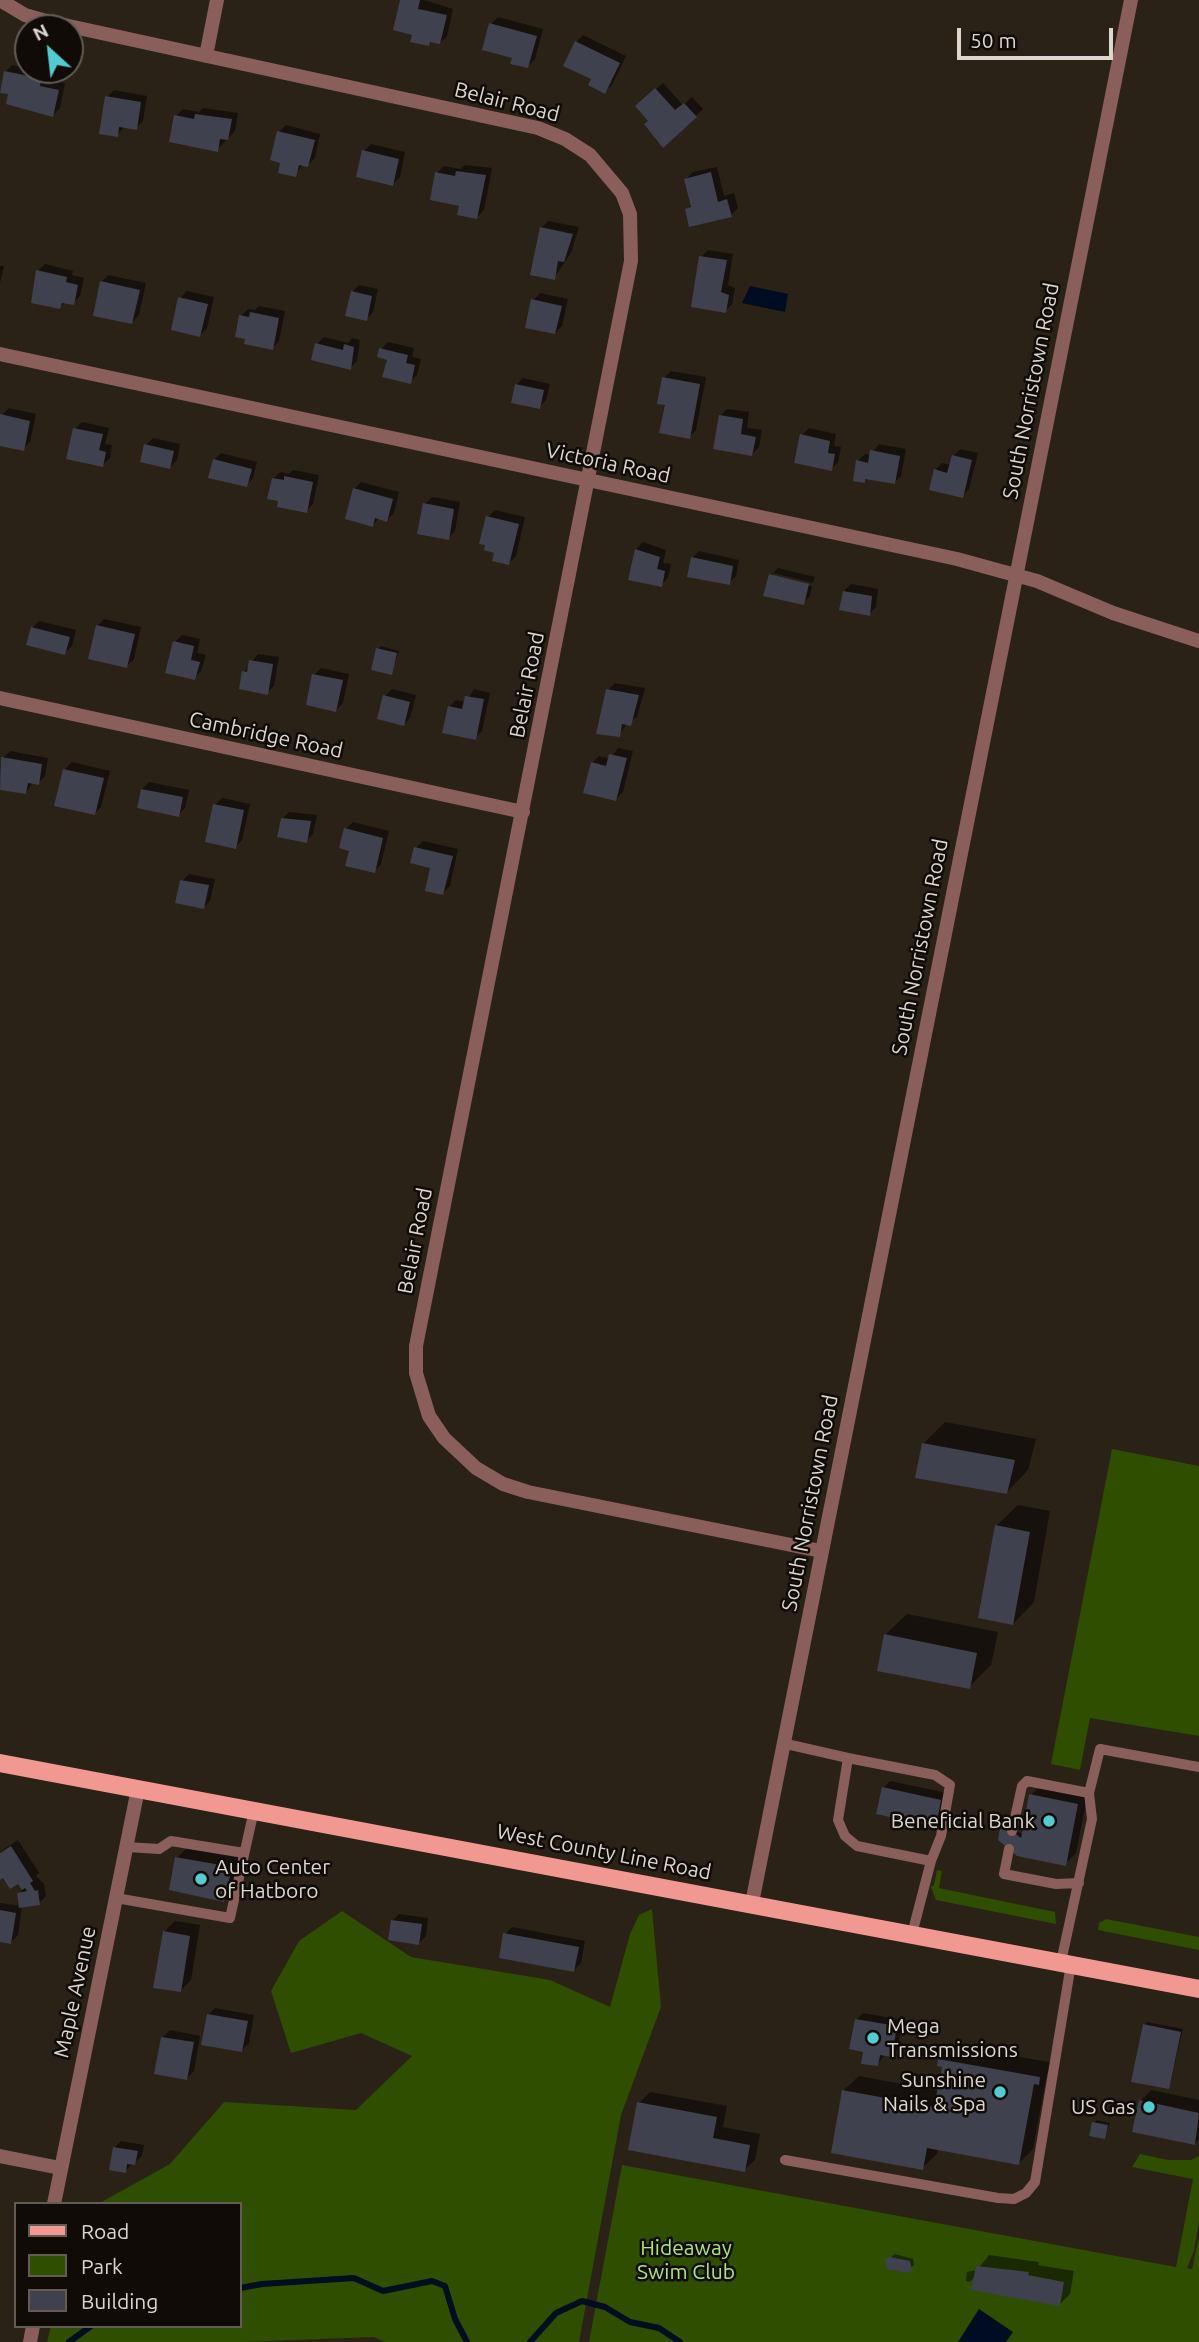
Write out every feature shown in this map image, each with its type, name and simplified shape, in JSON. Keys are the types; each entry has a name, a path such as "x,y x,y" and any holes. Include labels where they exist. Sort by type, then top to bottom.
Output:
{"main road":[{"name":"West County Line Road","path":"0,1763 1199,1989"}],"street":[{"name":"Belair Road","path":"0,0 25,15 46,21 538,128 565,139 604,169 622,192 630,214 633,237 631,261 416,1346 416,1373 429,1416 460,1455 503,1484 528,1492 821,1551"},
{"path":"206,56 217,0"},
{"name":"South Norristown Road","path":"752,1903 1131,0"},
{"name":"Victoria Road","path":"0,354 1016,574 1138,623 1199,641"},
{"name":"Cambridge Road","path":"0,698 523,812"},
{"name":"Maple Avenue","path":"54,2202 138,1789"},
{"path":"0,2156 60,2168"}],"lane":[{"path":"782,1744 934,1775 950,1785 941,1836 930,1861 912,1934"},
{"path":"785,2160 998,2198 1014,2199 1026,2193 1035,2182 1066,1963 1092,1819 1089,1793 1100,1749 1199,1766"},
{"path":"848,1758 838,1820 845,1836 857,1846 930,1861"},
{"path":"1012,1831 1022,1786 1027,1781 1089,1793"},
{"path":"116,1898 230,1918 254,1811"},
{"path":"127,1847 159,1849 171,1841 244,1853"},
{"path":"1009,1849 1004,1874 1056,1884 1079,1883"}],"green space":[{"path":"1112,1449 1199,1466 1199,1736 1090,1718 1080,1770 1051,1764"},
{"path":"937,1870 942,1871 939,1888 1055,1912 1056,1924 936,1900 931,1887 934,1885"},
{"path":"652,1909 661,2007 621,2115 579,2342 385,2342 374,2337 242,2342 47,2342 50,2328 242,2328 242,2202 102,2202 170,2164 224,2102 356,2110 412,2056 361,2033 291,2053 271,1991 299,1941 342,1911 411,1957 550,1980 610,2007 630,1934 639,1915"},
{"path":"1106,1919 1199,1937 1199,1950 1098,1930 1099,1923"},
{"name":"Hideaway Swim Club","path":"1140,2154 1168,2160 1191,2160 1199,2156 1199,2221 1194,2251 1187,2268 1192,2269 1199,2237 1199,2342 589,2342 622,2165 1176,2267 1193,2179 1132,2167"}],"water":[{"path":"750,286 788,294 785,312 742,303"},
{"path":"979,2309 1013,2332 1006,2342 958,2342"}],"building":[{"path":"400,0 420,0 418,9 447,15 440,44 430,42 429,46 410,42 412,35 393,30"},
{"path":"489,23 537,36 528,68 510,64 512,58 482,50"},
{"path":"575,41 620,63 605,94 588,85 591,79 563,66"},
{"path":"4,71 14,73 14,84 40,84 59,90 53,117 6,104 8,94 0,93"},
{"path":"655,88 675,110 684,103 697,117 663,148 644,124 648,121 635,106"},
{"path":"105,96 141,102 137,130 119,127 118,137 99,134"},
{"path":"195,114 232,119 228,140 220,139 218,152 169,142 174,115 194,119"},
{"path":"277,131 315,140 308,167 299,165 296,177 278,173 280,163 270,160"},
{"path":"362,150 399,159 393,186 356,177"},
{"path":"456,171 486,175 477,219 457,215 459,206 430,200 435,172 455,176"},
{"path":"711,172 718,202 727,199 732,217 689,227 685,209 691,207 684,179"},
{"path":"540,227 573,234 564,262 558,261 555,280 530,275"},
{"path":"699,256 727,260 721,292 729,295 726,313 691,307"},
{"path":"36,270 67,277 66,282 78,285 74,305 62,303 60,309 31,303"},
{"path":"100,281 140,290 132,324 93,316"},
{"path":"351,291 372,296 367,321 345,316"},
{"path":"178,297 208,304 200,337 171,330"},
{"path":"531,299 562,306 555,334 525,328"},
{"path":"250,312 279,318 273,350 244,344 245,339 235,337 239,315 249,317"},
{"path":"315,343 343,350 344,344 354,347 351,370 311,360"},
{"path":"379,348 408,355 406,363 415,365 411,384 382,377 387,360 377,357"},
{"path":"662,377 700,384 690,439 659,433 665,405 657,404"},
{"path":"515,384 544,390 540,409 511,403"},
{"path":"0,414 30,421 24,451 0,446"},
{"path":"719,415 743,419 741,434 756,437 752,456 713,449"},
{"path":"73,428 103,434 99,450 106,452 103,467 66,459"},
{"path":"800,434 830,441 828,453 835,454 832,471 794,463"},
{"path":"144,444 174,451 170,469 140,462"},
{"path":"870,450 900,456 895,484 865,479 865,483 853,481 856,460 868,463"},
{"path":"952,455 972,460 963,498 929,490 934,469 947,473"},
{"path":"213,459 252,469 247,487 208,478"},
{"path":"284,476 313,482 307,513 277,507 278,501 267,499 272,478 284,480"},
{"path":"353,488 393,499 387,522 375,518 373,527 345,519"},
{"path":"423,503 454,509 449,540 417,534"},
{"path":"486,516 519,524 509,565 492,561 494,553 484,550 485,545 479,544"},
{"path":"635,549 660,557 657,569 665,571 662,587 628,580"},
{"path":"691,557 733,566 730,585 687,577"},
{"path":"769,574 809,584 804,605 763,596"},
{"path":"843,591 872,596 870,616 839,610"},
{"path":"96,625 135,634 127,668 88,659"},
{"path":"31,627 70,637 65,655 26,645"},
{"path":"173,641 194,646 191,660 200,662 195,680 165,673"},
{"path":"376,648 397,653 392,675 371,670"},
{"path":"249,660 273,664 268,695 239,689 242,671 247,672"},
{"path":"312,674 343,680 336,712 306,705"},
{"path":"606,689 639,695 631,726 622,724 620,737 596,734"},
{"path":"383,695 410,702 404,726 377,719"},
{"path":"465,696 484,699 476,740 442,733 448,706 462,709"},
{"path":"609,754 627,758 616,801 583,793 591,762 606,766"},
{"path":"1,757 42,764 39,785 28,783 26,794 0,790"},
{"path":"63,769 104,778 95,815 54,806"},
{"path":"141,789 183,797 179,817 137,808"},
{"path":"213,804 244,810 236,849 205,842"},
{"path":"281,818 311,821 307,843 277,837"},
{"path":"344,828 383,838 375,873 345,866 349,851 339,848"},
{"path":"414,847 453,856 443,895 425,891 430,868 410,863"},
{"path":"180,880 209,885 204,909 175,903"},
{"path":"922,1443 1015,1460 1007,1494 915,1478"},
{"path":"995,1525 1030,1532 1013,1625 978,1618"},
{"path":"884,1634 977,1653 970,1689 877,1671"},
{"path":"882,1787 941,1800 936,1827 876,1814"},
{"name":"Beneficial Bank","path":"1029,1794 1078,1804 1066,1866 1017,1856 998,1840 1001,1822 1021,1838"},
{"path":"11,1846 33,1881 30,1883 35,1891 38,1890 40,1905 19,1908 17,1893 27,1891 25,1888 22,1890 18,1884 10,1889 3,1878 0,1880 0,1853"},
{"name":"Auto Center of Hatboro","path":"175,1857 232,1867 224,1902 169,1890"},
{"path":"0,1910 16,1913 11,1944 0,1942"},
{"path":"391,1920 422,1924 419,1945 388,1940"},
{"path":"163,1931 190,1936 181,1992 153,1988"},
{"path":"503,1933 579,1947 574,1972 499,1958"},
{"path":"207,2014 248,2021 242,2052 201,2045"},
{"name":"Mega Transmissions","path":"855,2019 897,2026 892,2057 880,2055 878,2066 861,2064 863,2052 849,2049"},
{"path":"1143,2024 1181,2032 1169,2089 1131,2082"},
{"path":"161,2037 194,2042 187,2080 154,2074"},
{"path":"938,2059 1040,2077 1039,2085 1034,2084 1019,2165 927,2148 923,2170 831,2153 842,2090 934,2107 942,2067 937,2066"},
{"path":"1139,2100 1199,2113 1195,2145 1132,2132"},
{"path":"637,2102 717,2117 713,2138 750,2145 745,2172 628,2150"},
{"path":"1092,2122 1108,2125 1105,2139 1089,2136"},
{"path":"113,2147 138,2151 135,2165 127,2164 126,2173 109,2170"},
{"path":"890,2257 910,2261 912,2270 908,2273 887,2269 885,2260"},
{"path":"976,2266 1029,2272 1028,2275 1064,2282 1060,2306 971,2290"}],"waterway":[{"path":"242,2288 354,2278 383,2291 432,2281 445,2286 455,2319 467,2342"},
{"path":"530,2342 556,2313 582,2301 605,2307 630,2322 659,2328 680,2342"},
{"path":"69,2342 88,2328"}],"place":[{"name":"Beneficial Bank","path":"1049,1821"},
{"name":"Auto Center of Hatboro","path":"201,1879"},
{"name":"Mega Transmissions","path":"873,2038"},
{"name":"Sunshine Nails & Spa","path":"1000,2092"},
{"name":"US Gas","path":"1149,2107"}]}
